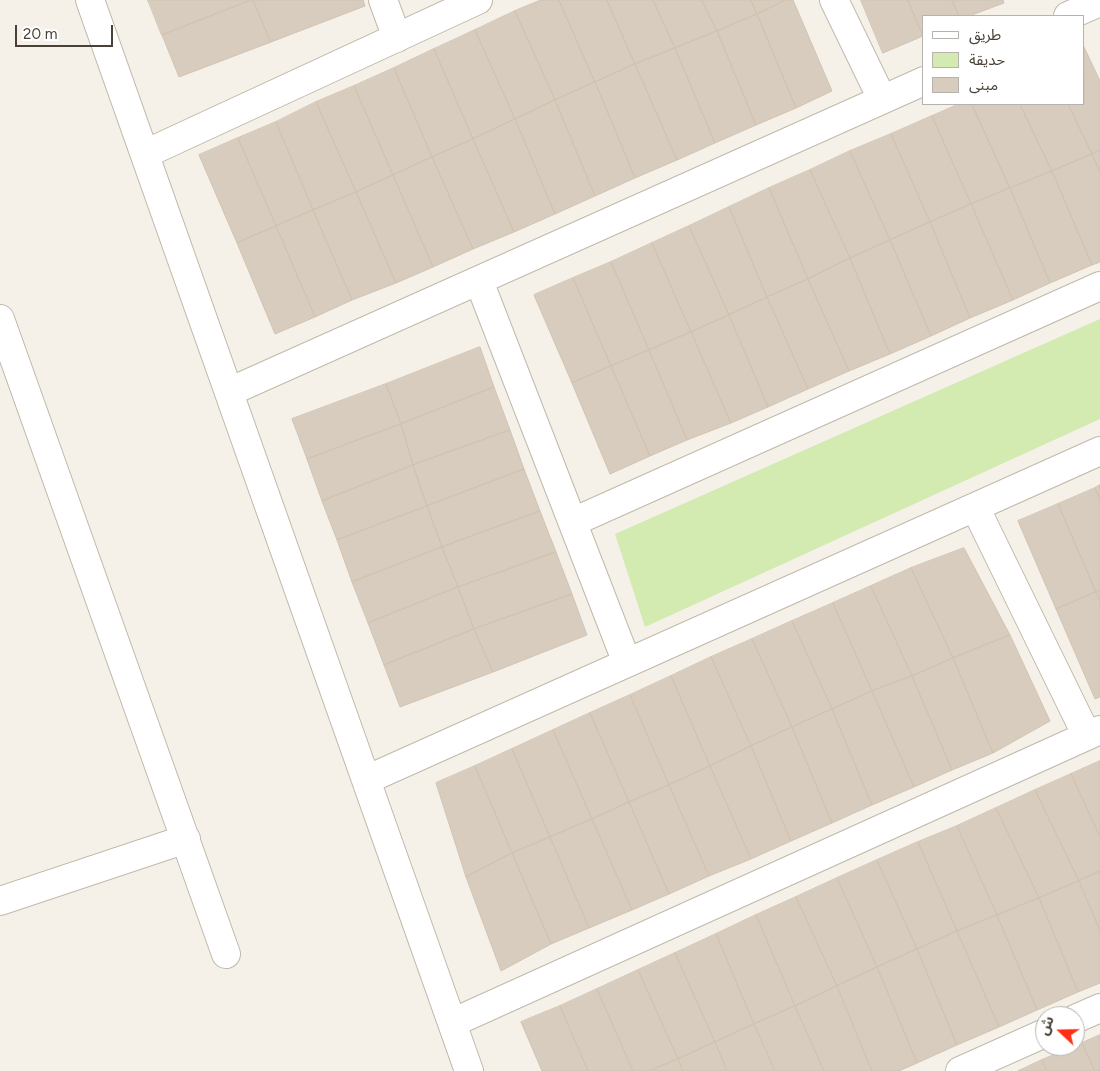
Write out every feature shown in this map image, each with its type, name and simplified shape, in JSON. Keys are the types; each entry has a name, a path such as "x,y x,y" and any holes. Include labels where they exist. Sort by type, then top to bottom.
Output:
{"street":[{"path":"90,0 469,1071"},
{"path":"383,0 397,38"},
{"path":"145,154 478,0"},
{"path":"834,0 882,99"},
{"path":"1070,15 1100,2"},
{"path":"229,392 922,82"},
{"path":"479,280 627,663"},
{"path":"573,522 1100,286"},
{"path":"0,319 226,954"},
{"path":"366,780 1100,451"},
{"path":"452,1023 1094,733 975,507"},
{"path":"0,901 186,839"},
{"path":"1085,1015 1100,1008"},
{"path":"960,1071 1035,1037"}],"green space":[{"path":"1100,319 1100,419 645,627 615,534"}],"building":[{"path":"148,0 251,0 162,35"},
{"path":"253,0 271,42 179,77 162,35"},
{"path":"253,0 363,0 365,6 271,42"},
{"path":"541,0 559,0 595,82 555,100 515,11"},
{"path":"559,0 607,0 635,64 595,82"},
{"path":"607,0 653,0 675,48 635,64"},
{"path":"653,0 702,0 717,31 675,48"},
{"path":"702,0 751,0 757,14 717,31"},
{"path":"751,0 786,0 757,14"},
{"path":"786,0 793,0 832,91 796,108 757,14"},
{"path":"861,0 908,0 922,36 883,53"},
{"path":"908,0 952,0 959,15 922,15 922,34"},
{"path":"952,0 1003,0 1004,3 972,15 959,15"},
{"path":"515,11 555,100 515,119 475,30"},
{"path":"757,14 796,108 756,125 717,31"},
{"path":"475,30 515,119 473,139 434,49"},
{"path":"717,31 756,125 715,143 675,48"},
{"path":"675,48 715,143 677,160 635,64"},
{"path":"434,49 473,139 432,157 394,68"},
{"path":"1085,49 1100,81 1100,150 1092,154 1068,105 1085,105"},
{"path":"635,64 677,160 635,178 595,82"},
{"path":"394,68 432,157 393,175 354,86"},
{"path":"595,82 635,178 595,196 555,100"},
{"path":"354,86 393,175 356,192 316,102"},
{"path":"555,100 595,196 555,214 515,119"},
{"path":"316,102 356,192 313,210 276,122"},
{"path":"957,105 972,105 1010,188 971,204 932,116"},
{"path":"972,105 1020,105 1052,171 1010,188"},
{"path":"1020,105 1068,105 1092,154 1052,171"},
{"path":"932,116 971,204 930,222 891,134"},
{"path":"515,119 555,214 514,232 473,139"},
{"path":"276,122 313,210 276,226 238,138"},
{"path":"891,134 930,222 890,240 850,151"},
{"path":"238,138 276,226 237,243 199,155"},
{"path":"473,139 514,232 473,249 432,157"},
{"path":"1100,150 1100,172 1092,154"},
{"path":"850,151 890,240 850,258 810,170"},
{"path":"1092,154 1100,172 1100,262 1092,265 1052,171"},
{"path":"432,157 473,249 433,267 393,175"},
{"path":"810,170 850,258 808,279 769,188"},
{"path":"1052,171 1092,265 1050,283 1010,188"},
{"path":"393,175 433,267 396,283 356,192"},
{"path":"769,188 808,279 767,297 729,207"},
{"path":"1010,188 1050,283 1013,300 971,204"},
{"path":"356,192 396,283 352,300 313,210"},
{"path":"971,204 1013,300 970,318 930,222"},
{"path":"729,207 767,297 729,315 689,226"},
{"path":"313,210 352,300 315,317 276,226"},
{"path":"930,222 970,318 931,336 890,240"},
{"path":"276,226 315,317 275,334 237,243"},
{"path":"689,226 729,315 691,332 652,243"},
{"path":"890,240 931,336 890,354 850,258"},
{"path":"652,243 691,332 649,350 611,262"},
{"path":"850,258 890,354 849,371 808,279"},
{"path":"611,262 649,350 611,366 573,278"},
{"path":"573,278 611,366 572,383 534,295"},
{"path":"808,279 849,371 808,389 767,297"},
{"path":"767,297 808,389 768,407 729,315"},
{"path":"729,315 768,407 731,423 691,332"},
{"path":"691,332 731,423 687,440 649,350"},
{"path":"480,347 494,387 401,424 386,384"},
{"path":"649,350 687,440 650,456 611,366"},
{"path":"611,366 650,456 610,474 572,383"},
{"path":"386,384 401,424 307,459 292,419"},
{"path":"494,387 510,430 413,465 401,424"},
{"path":"401,424 413,465 322,501 307,459"},
{"path":"510,430 524,469 427,506 413,465"},
{"path":"413,465 427,506 337,540 322,501"},
{"path":"524,469 540,511 442,547 427,506"},
{"path":"1100,485 1100,499 1095,488"},
{"path":"1095,488 1100,499 1100,590 1096,592 1058,504"},
{"path":"1058,504 1096,592 1056,609 1018,521"},
{"path":"427,506 442,547 352,582 337,540"},
{"path":"540,511 556,552 458,587 442,547"},
{"path":"442,547 458,587 368,623 352,582"},
{"path":"964,548 1010,635 953,658 911,568"},
{"path":"556,552 572,594 474,629 458,587"},
{"path":"911,568 953,658 912,676 871,586"},
{"path":"871,586 912,676 872,691 833,603"},
{"path":"458,587 474,629 384,665 368,623"},
{"path":"1100,590 1100,602 1096,592"},
{"path":"1096,592 1100,602 1100,697 1095,699 1056,609"},
{"path":"572,594 587,635 493,672 474,629"},
{"path":"833,603 872,691 832,709 792,621"},
{"path":"792,621 832,709 792,727 752,639"},
{"path":"474,629 493,672 400,707 384,665"},
{"path":"1010,635 1050,721 993,753 953,658"},
{"path":"752,639 792,727 751,746 711,657"},
{"path":"711,657 751,746 710,766 671,676"},
{"path":"953,658 993,753 952,770 912,676"},
{"path":"671,676 710,766 669,785 630,695"},
{"path":"912,676 952,770 914,787 872,691"},
{"path":"872,691 914,787 872,805 832,709"},
{"path":"630,695 669,785 629,802 590,713"},
{"path":"832,709 872,805 832,823 792,727"},
{"path":"590,713 629,802 592,819 553,730"},
{"path":"792,727 832,823 791,841 751,746"},
{"path":"553,730 592,819 550,837 512,749"},
{"path":"751,746 791,841 751,859 710,766"},
{"path":"512,749 550,837 512,853 475,766"},
{"path":"1100,761 1100,837 1071,774"},
{"path":"475,766 512,853 466,877 436,783"},
{"path":"710,766 751,859 709,876 669,785"},
{"path":"1071,774 1100,837 1100,871 1079,881 1035,790"},
{"path":"669,785 709,876 669,894 629,802"},
{"path":"1035,790 1079,881 1039,898 996,808"},
{"path":"629,802 669,894 632,910 592,819"},
{"path":"996,808 1039,898 997,915 957,826"},
{"path":"592,819 632,910 589,928 550,837"},
{"path":"957,826 997,915 957,931 918,842"},
{"path":"550,837 589,928 551,944 512,853"},
{"path":"918,842 957,931 917,949 877,860"},
{"path":"512,853 551,944 501,971 466,877"},
{"path":"877,860 917,949 877,967 837,878"},
{"path":"1100,871 1100,931 1079,881"},
{"path":"837,878 877,967 837,986 796,897"},
{"path":"1079,881 1100,931 1100,983 1078,992 1039,898"},
{"path":"796,897 837,986 795,1006 756,915"},
{"path":"1039,898 1078,992 1046,1006 1035,1006 997,915"},
{"path":"756,915 795,1006 754,1024 716,934"},
{"path":"997,915 1035,1006 1035,1011 999,1027 957,931"},
{"path":"957,931 999,1027 957,1045 917,949"},
{"path":"716,934 754,1024 715,1042 675,953"},
{"path":"917,949 957,1045 917,1063 877,967"},
{"path":"675,953 715,1042 678,1059 638,970"},
{"path":"877,967 917,1063 899,1071 872,1071 837,986"},
{"path":"638,970 678,1059 649,1071 633,1071 597,989"},
{"path":"837,986 872,1071 824,1071 795,1006"},
{"path":"597,989 633,1071 588,1071 560,1006"},
{"path":"560,1006 588,1071 542,1071 521,1022"},
{"path":"795,1006 824,1071 775,1071 754,1024"},
{"path":"754,1024 775,1071 727,1071 715,1042"},
{"path":"1100,1035 1100,1071 1095,1071 1085,1049 1085,1042"},
{"path":"715,1042 727,1071 683,1071 678,1059"},
{"path":"1085,1049 1095,1071 1047,1071 1042,1060 1051,1056 1085,1056"},
{"path":"678,1059 683,1071 649,1071"},
{"path":"1042,1060 1047,1071 1018,1071"}]}
